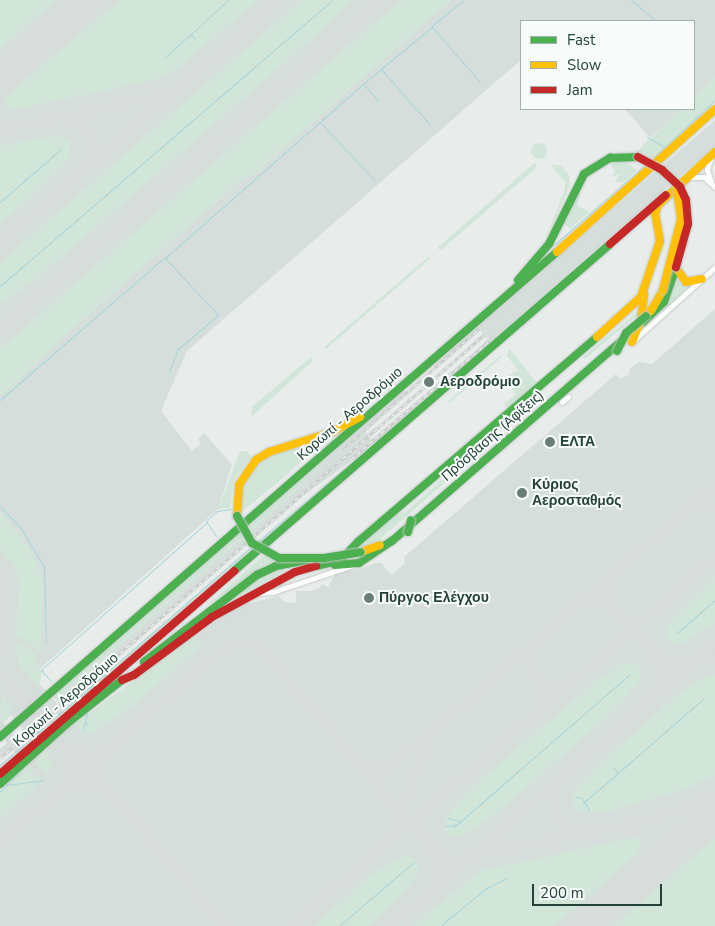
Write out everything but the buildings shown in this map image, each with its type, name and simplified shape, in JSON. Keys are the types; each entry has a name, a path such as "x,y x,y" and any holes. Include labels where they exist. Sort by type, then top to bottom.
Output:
{"main road":[{"name":"Κορωπί - Αεροδρόμιο","path":"0,737 382,402 576,236 715,109"},
{"name":"Κορωπί - Αεροδρόμιο","path":"0,774 713,154"},
{"path":"503,297 548,244 584,174 610,158 638,157 656,165 668,175 684,194 688,208 686,233 676,267 686,282 702,278"},
{"path":"0,784 70,721 208,610 269,568 361,552 383,544 646,316 663,290 681,219 679,196 668,175"},
{"path":"632,342 641,324 644,290 660,236 656,211 666,195"},
{"name":"Πρόσβασης (Αφίξεις)","path":"323,566 359,563 392,541 641,324 666,298 676,267"},
{"path":"122,680 140,671 212,617 252,594 296,572 323,566 345,557 358,541 575,358 638,301 644,290"},
{"path":"618,351 626,333"},
{"path":"324,558 287,559 265,552 247,537 237,516 239,486 256,460 270,452 332,432 382,402"},
{"path":"408,532 412,520"}],"street":[{"path":"713,154 707,170 713,184"},
{"path":"686,178 701,176 713,184"},
{"path":"632,342 715,267"},
{"name":"Πρόσβασης (Αφίξεις)","path":"562,402 568,397"},
{"path":"252,594 273,592 359,563"}],"shaded area":[{"path":"0,0 715,0 715,77 695,97 695,20 520,20 520,61 187,351 161,411 192,451 201,443 198,440 204,433 232,465 218,509 40,669 39,683 75,724 235,607 279,596 284,602 296,603 296,591 311,591 321,587 321,584 328,587 336,573 361,569 375,563 381,563 392,575 405,563 404,557 616,374 620,378 629,375 630,368 639,362 652,364 715,309 715,926 0,926 0,800 26,765 13,750 0,759 0,749 7,743 0,735","holes":["11,715 23,729 15,736 3,723","29,736 43,751 34,759 21,743"]},
{"path":"626,110 681,110 650,138"},
{"path":"715,120 715,146 442,383 488,339 485,337 473,347 470,345 483,334 480,330 436,369 433,366"},
{"path":"405,390 408,393 364,431 367,434 376,427 378,429 369,437 372,441 417,402 421,403 362,453 300,498 82,688 62,709 56,700 290,496 351,435"}],"green space":[{"path":"0,0 56,0 0,49"},
{"path":"120,0 258,0 174,71 159,79 12,110 5,107 4,98"},
{"path":"302,0 351,0 329,24 36,279 0,304 0,264"},
{"path":"401,0 451,0 253,175 243,178 81,321 0,397 0,349"},
{"path":"715,77 715,101 705,112 655,159 636,152 681,110 695,110 695,97"},
{"path":"57,135 70,142 70,156 42,187 0,224 0,146"},
{"path":"539,143 545,145 547,151 545,157 539,159 533,157 531,151 533,145"},
{"path":"622,160 637,170 624,182 614,182 621,174 611,177 615,171 610,164"},
{"path":"534,163 537,164 536,168 441,250 437,248"},
{"path":"550,164 562,166 569,175 570,185 544,244 565,189 565,182"},
{"path":"578,192 581,194 577,205 589,212 570,229 564,224"},
{"path":"429,256 431,258 326,349 324,347"},
{"path":"676,275 686,285 695,284 661,314"},
{"path":"642,308 642,311 585,359 583,357"},
{"path":"509,348 537,383 507,409 504,404 516,394 507,383 508,376 518,370 507,356"},
{"path":"501,355 501,358 448,404 447,402"},
{"path":"312,356 313,361 252,416 252,407"},
{"path":"351,435 290,496 56,700 52,696"},
{"path":"327,438 281,480 240,513 242,484 257,464 281,451"},
{"path":"240,451 246,451 252,457 234,480 230,508 218,509"},
{"path":"444,478 447,481 356,560 342,563 356,547 399,512 404,513"},
{"path":"0,512 29,548 40,569 43,586 41,652 16,634 19,585 14,567 0,550"},
{"path":"253,547 256,549 67,711 65,709"},
{"path":"264,555 280,561 266,565 206,606"},
{"path":"284,567 284,572 222,605 266,572"},
{"path":"715,576 715,623 684,643 672,644 665,633 668,624"},
{"path":"194,636 201,646 132,706 91,734 84,733 75,724"},
{"path":"16,641 38,654 35,664 42,671 39,688 18,664"},
{"path":"633,662 640,668 641,680 614,711 493,816 458,838 445,834 444,820 471,788 595,682 621,664"},
{"path":"715,674 715,775 683,790 610,811 585,812 575,808 572,794 598,765 668,703 698,680"},
{"path":"2,696 13,712 9,712 11,715 3,723 0,720"},
{"path":"46,750 52,763 46,776 34,759"},
{"path":"27,765 41,781 0,820 0,792"},
{"path":"631,838 640,839 642,844 638,853 554,926 412,926 481,871"},
{"path":"715,838 715,926 614,926"},
{"path":"408,855 418,863 418,875 389,908 368,926 313,926 369,877 398,858"}],"waterway":[{"path":"191,34 228,0"},
{"path":"0,286 332,0"},
{"path":"432,26 463,0"},
{"path":"631,0 655,20"},
{"path":"381,69 432,27 480,82"},
{"path":"164,58 191,34 195,39"},
{"path":"363,84 381,69 430,125"},
{"path":"321,121 363,84 378,100"},
{"path":"650,161 715,100"},
{"path":"169,372 178,349 218,315 165,258 320,122 375,181"},
{"path":"647,137 663,146"},
{"path":"0,202 61,149"},
{"path":"554,245 645,165"},
{"path":"0,400 164,258"},
{"path":"256,543 344,469"},
{"path":"0,506 22,530 44,567 46,642"},
{"path":"216,536 206,521 217,511 231,509"},
{"path":"51,681 41,670 207,522"},
{"path":"0,765 251,547"},
{"path":"677,633 715,600"},
{"path":"454,827 630,674"},
{"path":"618,773 704,698"},
{"path":"83,716 87,713 85,722"},
{"path":"83,730 85,722 88,726"},
{"path":"583,803 618,773 613,767"},
{"path":"19,773 6,785 44,780"},
{"path":"0,791 6,786"},
{"path":"575,797 582,798 589,810"},
{"path":"447,818 461,821"},
{"path":"445,826 456,825"},
{"path":"339,926 414,862"},
{"path":"440,926 485,889 507,878"}],"taxiway":[{"path":"0,243 280,0"},
{"path":"0,329 380,0"},
{"path":"0,129 172,93"},
{"path":"61,117 76,121 90,135 93,147 87,167"},
{"path":"431,732 715,485"},
{"path":"690,508 702,504 715,508"},
{"path":"291,926 715,557"},
{"path":"0,573 4,587 0,649"},
{"path":"613,573 608,593 613,607 656,656 678,665 715,658"},
{"path":"579,602 597,599 613,607"},
{"path":"535,641 530,661 543,690 539,712"},
{"path":"0,842 224,648 240,643 253,645 264,652 428,844 443,856 456,858 642,821 715,796"},
{"path":"390,926 715,643"},
{"path":"655,695 661,672 656,656"},
{"path":"0,671 84,768 124,808 224,926"},
{"path":"540,680 557,686 571,682"},
{"path":"363,764 386,768 431,732 396,828"},
{"path":"66,747 89,754 105,751 98,770 105,790 82,781 63,787 69,777 71,764 66,747"},
{"path":"558,783 553,794 557,816 571,829 583,832"},
{"path":"433,849 439,868 433,887"}],"runway":[{"path":"0,76 88,0"},
{"path":"584,926 715,812"}],"railway":[{"path":"342,450 479,329"},
{"path":"0,758 484,335"},
{"path":"351,459 489,341"}],"traffic: fast":[{"path":"518,280 549,244 584,174 610,158 638,157"},
{"path":"234,571 610,244"},
{"path":"304,471 557,252"},
{"path":"643,322 664,302 676,267"},
{"path":"617,351 626,333 646,316"},
{"path":"316,566 341,560 359,541 597,337"},
{"path":"335,565 359,563 392,541 621,341"},
{"path":"0,737 304,471"},
{"path":"237,516 252,543 279,558 324,558 361,552"},
{"path":"408,532 411,520"},
{"path":"144,662 257,575 276,566 306,560"},
{"path":"0,784 70,721 122,680"}],"traffic: slow":[{"path":"557,252 715,109"},
{"path":"597,337 641,297 660,241 655,214 658,205 715,152"},
{"path":"663,290 681,219 677,189"},
{"path":"676,268 686,282 702,279"},
{"path":"651,311 663,290"},
{"path":"632,342 641,320 644,294"},
{"path":"237,516 239,485 256,460 269,452 332,432 360,417"},
{"path":"361,552 380,545"}],"traffic: jam":[{"path":"638,157 662,170 680,187 686,200 688,224 676,267"},
{"path":"610,244 666,195"},
{"path":"122,680 134,675 212,617 295,572 316,566"},
{"path":"0,774 234,571"}],"place":[{"name":"Αεροδρόμιο","path":"429,382"},
{"name":"ΕΛΤΑ","path":"550,442"},
{"name":"Κύριος Αεροσταθμός","path":"522,493"},
{"name":"Πύργος Ελέγχου","path":"369,598"}]}
